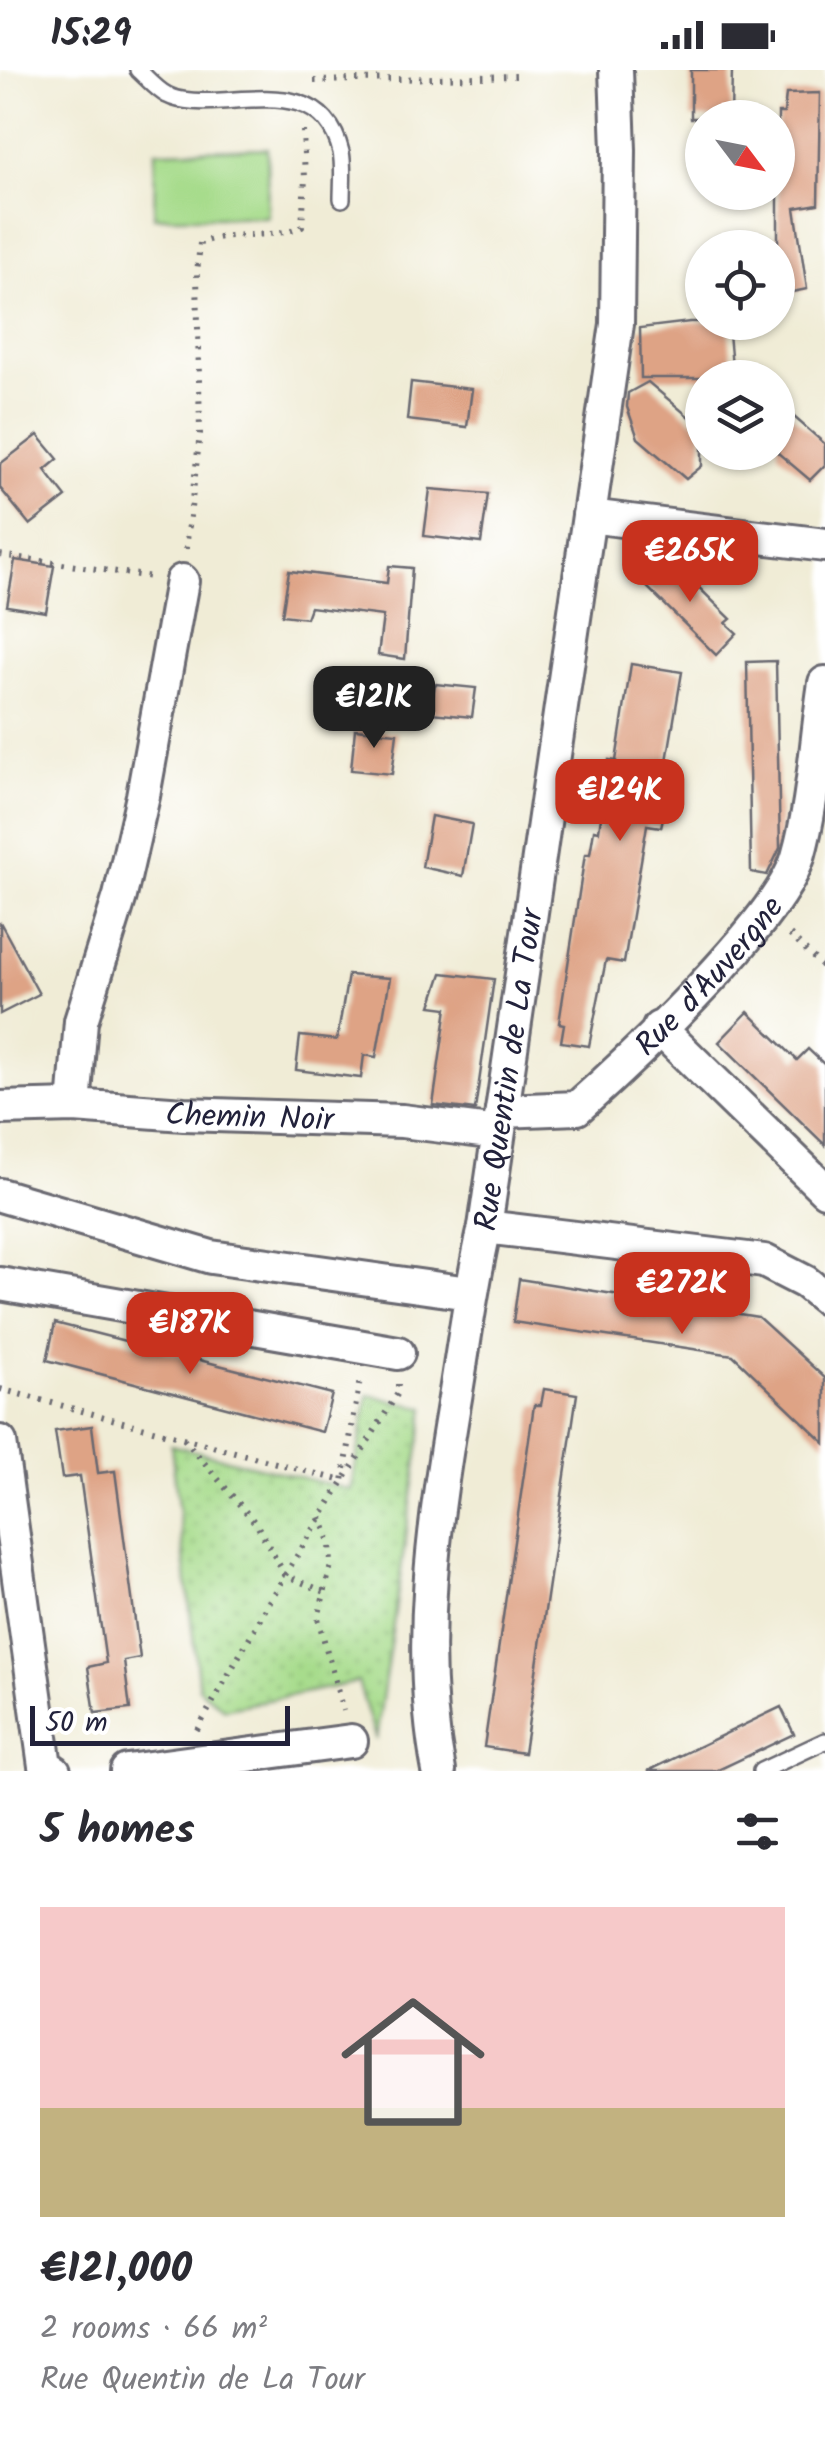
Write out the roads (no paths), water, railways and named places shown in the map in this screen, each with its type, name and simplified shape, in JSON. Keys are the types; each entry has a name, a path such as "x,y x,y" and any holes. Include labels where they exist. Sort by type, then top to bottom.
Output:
{"street":[{"name":"Rue Quentin de La Tour","path":"439,1771 434,1745 427,1614 436,1511 469,1292 485,1227 617,324 616,70"},
{"path":"589,516 825,545"},
{"path":"74,1106 81,1021 120,896 182,581"},
{"name":"Rue d'Auvergne","path":"500,1122 578,1108 660,1028 766,912 797,860 820,746 825,683"},
{"path":"660,1028 825,1190"},
{"name":"Chemin Noir","path":"0,1108 74,1106 184,1114 500,1122"},
{"path":"0,1195 211,1257 469,1292"},
{"path":"485,1227 764,1262 805,1282 825,1298"},
{"path":"0,1284 398,1354"},
{"path":"0,1442 45,1766 54,1771"},
{"path":"127,1771 351,1741"}],"lane":[{"path":"138,70 167,96 202,102 279,97 316,110 334,134 341,154 342,199"},
{"path":"761,1771 825,1740"}]}
